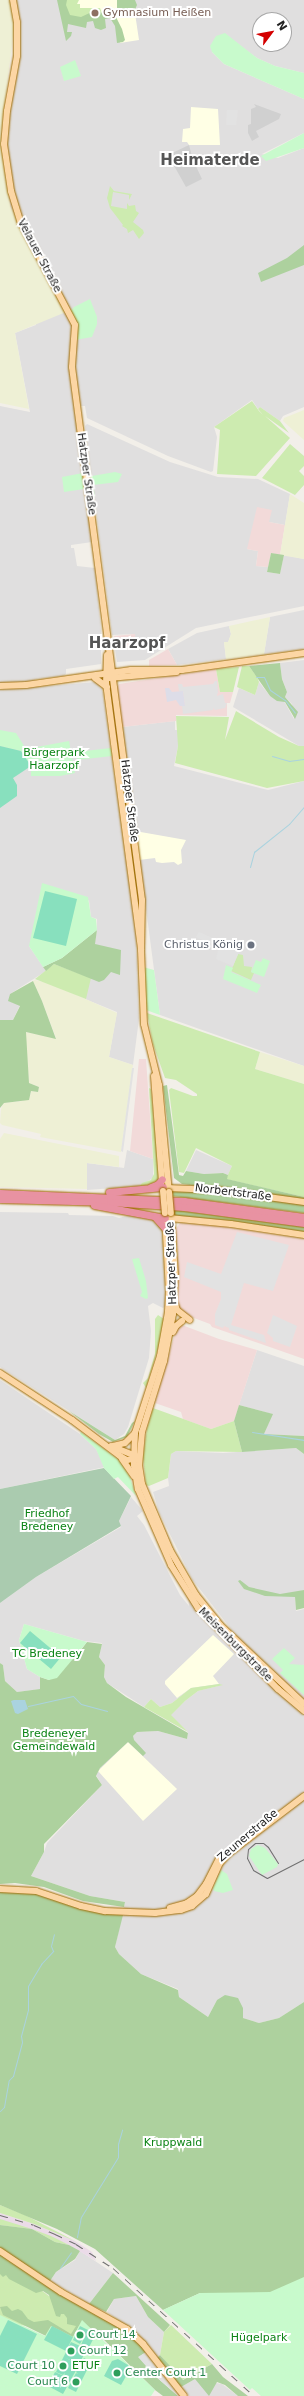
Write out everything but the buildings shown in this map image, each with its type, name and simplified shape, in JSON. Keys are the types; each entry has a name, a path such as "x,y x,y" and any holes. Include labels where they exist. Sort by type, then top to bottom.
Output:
{"highway":[{"path":"148,1188 156,1185 165,1178"},
{"path":"82,1195 148,1188 166,1190"},
{"path":"0,1193 184,1200 304,1216"},
{"path":"0,1200 66,1201 184,1207 304,1223"},
{"path":"66,1201 155,1217 168,1216"},
{"path":"155,1217 169,1228"}],"main road":[{"name":"Velauer Straße","path":"13,0 17,22 16,56 7,111 4,144 11,191 21,223 74,324 72,367 78,415"},
{"name":"Hatzper Straße","path":"78,415 108,652 110,688 142,900 142,1011 154,1066 165,1178 174,1302 169,1341 135,1457"},
{"path":"0,686 26,685 96,676 182,670 304,653"},
{"path":"272,658 304,656"},
{"path":"96,676 108,663 121,674"},
{"path":"96,676 110,688 121,674"},
{"path":"165,1178 180,1187"},
{"name":"Norbertstraße","path":"166,1190 180,1187 304,1202"},
{"path":"168,1216 304,1235"},
{"path":"169,1228 181,1219"},
{"name":"Hatzper Straße","path":"135,1457 135,1433 160,1356 168,1316 169,1228"},
{"path":"174,1302 177,1310 190,1320"},
{"path":"169,1341 176,1326 182,1321"},
{"path":"0,1373 110,1445 135,1457"},
{"path":"110,1445 125,1443 135,1433"},
{"path":"110,1445 135,1477"},
{"path":"120,1456 127,1460 135,1457"},
{"name":"Meisenburgstraße","path":"135,1457 135,1477 148,1516 171,1565 191,1599 224,1636 304,1711"},
{"name":"Meisenburgstraße","path":"135,1457 142,1484 153,1514 183,1576 196,1596 220,1625 304,1704"},
{"name":"Zeunerstraße","path":"204,1892 219,1858 304,1792"},
{"name":"Zeunerstraße","path":"204,1892 224,1859 304,1796"},
{"path":"0,1886 13,1885 37,1887 93,1905 142,1910 181,1905 204,1892"},
{"path":"0,1889 36,1891 93,1909 136,1913 181,1910 192,1906 204,1892"},
{"path":"0,2251 61,2292 127,2329 143,2344 184,2396"}],"shaded area":[{"path":"0,0 10,0 14,28 1,134 10,206 66,312 15,333 29,409 0,403"},
{"path":"15,0 304,0 304,73 275,66 257,58 242,47 212,52 224,64 304,99 304,133 262,154 278,158 304,148 304,407 283,416 280,421 260,407 258,409 252,400 214,427 217,437 213,471 211,472 168,456 87,418 85,406 81,406 78,395 72,332 69,368 92,542 71,545 71,548 74,548 77,566 95,568 101,630 101,664 66,669 66,674 63,676 36,679 31,682 0,683 0,406 30,412 15,333 36,325 28,242 10,207 1,134 17,72"},
{"name":"Gymnasium Heißen","path":"64,0 133,0 139,40 120,43 115,15 68,23"},
{"path":"254,104 281,114 279,119 256,131 259,137 252,141 248,133 248,125 251,124 251,109 256,107"},
{"path":"191,107 218,109 220,145 189,145 187,142 182,142 183,129 190,128"},
{"path":"227,110 238,110 236,125 226,125"},
{"path":"189,145 193,160 202,179 186,187 168,155"},
{"path":"304,410 304,440 283,421 284,418"},
{"path":"87,424 170,462 218,477 258,479 290,494 285,525 269,522 247,549 258,551 256,566 268,567 267,572 280,574 284,555 304,559 304,606 196,628 145,660 117,662 115,649 129,648 135,634 112,635 85,426"},
{"path":"290,494 304,503 304,559 280,555"},
{"path":"257,507 272,510 269,522 285,525 280,555 271,553 268,567 256,566 258,551 247,549"},
{"path":"304,610 304,649 264,654 270,617"},
{"path":"270,617 264,654 226,659 224,642 228,642 231,634 229,626"},
{"path":"229,626 231,634 228,643 224,642 226,659 177,665 168,649 197,633"},
{"path":"135,634 136,646 115,649 114,636"},
{"path":"168,649 177,665 149,666 149,660"},
{"path":"304,660 304,746 299,746 233,707 239,688 255,695 259,682 270,696 284,701 294,719 292,704 285,697 287,692 282,679 280,663"},
{"path":"216,669 220,692 233,692 230,703 227,703 227,716 176,715 176,721 122,727 117,687 119,684"},
{"path":"217,681 217,696 223,694 225,703 227,703 225,708 215,710 213,708 213,710 183,714 182,706 185,706 183,691 179,691 178,684 182,684 183,687 213,684"},
{"path":"96,682 101,685 103,693 136,935 139,1019 133,1065 109,1057 117,1012 85,999 97,930 97,919 91,917 89,900 29,946 46,971 10,994 9,1001 20,1005 13,1020 0,1020 0,690"},
{"path":"165,688 169,688 172,692 183,691 185,706 180,706 176,700 167,702"},
{"path":"175,721 175,730 178,730 178,746 174,766 268,790 304,781 304,1066 160,1015 122,727"},
{"path":"135,831 186,840 181,850 182,863 178,865 174,862 156,862 155,858 139,860"},
{"path":"199,932 240,950 233,966 216,959 219,947 196,937"},
{"path":"35,980 52,984 117,1013 109,1057 133,1065 121,1152 40,1137 41,1134 2,1125 0,1123 3,1103 22,1101 31,1094 31,1091 38,1092 39,1087 29,1083 25,1032 56,1038 33,981"},
{"path":"260,1052 304,1066 304,1084 255,1069"},
{"path":"139,1059 146,1059 153,1159 130,1151"},
{"path":"132,1068 134,1068 123,1152 121,1151"},
{"path":"4,1133 119,1156 119,1167 87,1163 87,1189 0,1187 0,1139"},
{"path":"127,1150 153,1159 153,1178 140,1186 87,1190 87,1163 124,1168"},
{"path":"196,1150 232,1166 228,1175 223,1173 204,1174 186,1171"},
{"path":"0,1212 68,1213 69,1215 113,1216 119,1218 130,1215 153,1220 162,1229 166,1305 163,1308 153,1303 148,1306 151,1331 149,1358 128,1427 124,1434 115,1440 0,1367"},
{"path":"180,1223 220,1226 304,1239 304,1359 212,1327 210,1324 186,1315 178,1307 178,1251 175,1230"},
{"path":"237,1232 289,1245 273,1291 244,1283 231,1325 264,1335 266,1343 229,1330 229,1328 224,1326 223,1328 215,1325 215,1314 221,1299 221,1292 184,1277 187,1262 221,1274"},
{"path":"273,1315 297,1326 290,1347 273,1341 273,1338 267,1333"},
{"path":"182,1325 219,1339 257,1350 234,1421 211,1429 183,1419 181,1412 155,1403 176,1330"},
{"path":"257,1350 304,1366 304,1436 264,1434 272,1414 239,1405"},
{"path":"0,1380 80,1434 96,1449 105,1467 0,1489"},
{"path":"296,1448 304,1454 304,1590 295,1593 296,1611 304,1609 304,2002 279,2018 259,2023 243,2018 243,2008 217,2000 208,2017 179,1997 178,1989 141,1974 119,1954 115,1947 125,1902 90,1896 31,1876 44,1852 47,1843 102,1785 96,1775 100,1768 137,1732 158,1731 187,1739 188,1732 170,1715 198,1691 222,1685 191,1688 172,1703 160,1707 151,1699 144,1707 107,1683 104,1677 105,1665 99,1657 102,1643 84,1641 24,1624 19,1640 27,1669 40,1677 41,1689 17,1692 5,1681 3,1665 0,1663 0,1603 36,1577 121,1527 119,1521 131,1497 143,1511 137,1516 144,1525 180,1595 189,1606 188,1595 224,1636 231,1629 192,1579 159,1512 153,1492 169,1486 168,1478 171,1454 176,1451 223,1453"},
{"path":"213,1635 234,1654 213,1676 219,1684 191,1688 177,1698 165,1684 165,1681"},
{"path":"128,1742 177,1789 143,1821 98,1771"},
{"path":"0,2213 34,2224 75,2241 92,2252 96,2261 69,2245 32,2229 0,2225"},
{"path":"80,2251 113,2273 89,2304 50,2281 56,2272 75,2260"},
{"path":"136,2296 148,2317 164,2332 160,2355 157,2358 128,2327 107,2312 114,2299"},
{"path":"146,2352 181,2396 178,2396 154,2375 138,2357"},
{"path":"195,2379 222,2384 238,2396 189,2396 181,2387"}],"green space":[{"path":"57,0 67,0 66,5 70,15 81,17 96,10 102,13 117,11 117,0 135,0 137,5 134,12 116,17 122,29 125,40 123,42 117,43 115,26 110,18 105,19 106,28 101,30 95,28 93,21 87,22 86,28 68,24 67,32 72,32 71,36 66,41"},
{"path":"62,0 79,0 77,4 80,4 80,8 100,8 102,13 117,11 117,1 133,0 118,13 67,21"},
{"path":"225,33 257,58 275,66 304,73 304,99 224,64 212,52 210,46 216,36"},
{"path":"75,60 81,76 64,81 60,67"},
{"path":"304,133 304,148 266,161 261,156"},
{"path":"110,186 114,191 132,194 129,200 129,195 113,192 111,206 127,209 127,203 129,206 135,205 136,211 139,213 133,222 143,230 144,233 139,239 133,230 128,233 127,229 122,226 123,225 110,208 107,198"},
{"path":"304,245 304,265 261,282 258,273 287,258"},
{"path":"90,299 97,317 97,324 92,337 75,340 70,312 74,307"},
{"path":"252,401 259,411 263,415 258,409 260,407 280,421 289,433 265,416 290,438 256,476 217,474 220,430 214,427"},
{"path":"290,444 304,456 304,466 299,471 304,476 304,485 295,495 262,478"},
{"path":"115,472 122,474 118,482 93,485 95,496 92,497 90,474 92,476"},
{"path":"83,473 84,489 64,492 62,477"},
{"path":"271,553 284,555 280,574 267,572"},
{"path":"280,663 282,679 287,692 285,697 298,712 295,719 285,702 277,701 270,696 249,666"},
{"path":"242,666 249,666 257,677 259,682 255,695 237,687"},
{"path":"239,667 233,692 220,692 216,669"},
{"path":"236,711 279,737 299,746 304,746 304,781 267,788 175,763 178,746 176,716 229,717 225,740"},
{"name":"Bürgerpark Haarzopf","path":"0,730 16,733 26,749 69,741 75,773 60,776 31,776 31,766 21,751 0,746"},
{"path":"0,746 21,751 31,766 13,778 17,785 17,796 0,808"},
{"path":"111,748 112,756 77,760 76,752"},
{"path":"118,754 120,754 139,890 135,888"},
{"path":"42,883 88,897 91,917 96,919 97,930 62,958 43,967 29,946"},
{"path":"45,891 77,899 66,946 33,938"},
{"path":"97,930 95,944 121,950 120,975 111,972 104,980 99,982 54,964 46,971 43,967 62,958"},
{"path":"238,954 243,955 244,966 252,967 251,972 254,973 251,980 231,971"},
{"path":"263,958 270,961 264,977 251,972 256,960 261,962"},
{"path":"54,964 91,978 86,999 35,979"},
{"path":"226,965 233,968 231,972 261,985 257,993 223,979"},
{"path":"143,967 154,970 160,1015 146,1010"},
{"path":"33,981 56,1039 26,1032 29,1083 39,1087 38,1092 31,1091 29,1100 4,1103 0,1108 0,1020 13,1020 20,1006 8,1001 10,994"},
{"path":"147,1013 260,1052 255,1069 304,1084 304,1197 226,1179 232,1166 196,1148 184,1173 179,1172 169,1090 171,1088 193,1096 197,1096 197,1094 176,1080 165,1078 153,1044"},
{"path":"167,1085 179,1175 183,1176 186,1171 204,1174 223,1173 228,1175 227,1179 304,1197 304,1200 182,1184 174,1178 163,1086"},
{"path":"149,1088 151,1089 159,1175 157,1180 151,1184 140,1186 142,1183 151,1180 154,1174"},
{"path":"173,1190 277,1200 304,1205 304,1213 173,1196"},
{"path":"174,1210 304,1227 304,1233 174,1217"},
{"path":"139,1258 146,1281 148,1298 146,1299 140,1296 142,1292 132,1259"},
{"path":"158,1315 164,1319 160,1342 146,1388 143,1383 148,1378 155,1354 155,1319"},
{"path":"239,1405 273,1414 264,1434 304,1436 304,1454 296,1448 242,1452 234,1421"},
{"path":"153,1408 211,1429 234,1421 242,1452 176,1451 171,1454 168,1478 149,1486 146,1485 143,1457 147,1429"},
{"path":"69,1411 115,1440 125,1436 132,1423 135,1421 127,1437 113,1442 99,1434"},
{"path":"81,1432 119,1460 130,1477 136,1496 118,1477 114,1479 104,1468 96,1449 80,1434"},
{"name":"Friedhof Bredeney","path":"104,1468 131,1496 119,1521 121,1526 36,1577 0,1603 0,1489"},
{"path":"240,1580 249,1587 280,1594 304,1590 304,1608 296,1610 295,1597 265,1596 244,1589 238,1581"},
{"name":"TC Bredeney","path":"24,1624 87,1642 57,1678 49,1680 40,1677 27,1669 19,1640"},
{"path":"30,1631 61,1657 51,1669 20,1643"},
{"name":"Bredeneyer Gemeindewald","path":"87,1642 102,1644 99,1657 105,1665 104,1677 107,1683 126,1697 188,1733 187,1739 158,1731 137,1732 133,1736 134,1740 146,1753 143,1756 128,1742 100,1768 96,1776 102,1785 44,1844 44,1852 31,1876 90,1896 125,1902 124,1907 83,1901 44,1887 15,1883 0,1884 0,1663 3,1665 5,1681 17,1692 40,1689 40,1677 49,1680 77,1655"},
{"path":"284,1648 295,1658 289,1664 304,1665 304,1695 280,1673 283,1670 272,1659"},
{"path":"219,1684 223,1685 198,1691 171,1715 188,1732 144,1707 151,1699 160,1707 172,1703 191,1688"},
{"path":"258,1845 265,1848 278,1864 277,1867 262,1875 249,1856 251,1849"},
{"path":"221,1870 227,1874 233,1890 223,1893 214,1891 213,1888"},
{"name":"Kruppwald","path":"0,1892 36,1894 100,1913 123,1915 115,1947 119,1954 141,1974 178,1990 179,1997 208,2017 217,2000 225,1995 238,1998 243,2008 243,2018 259,2023 279,2018 304,2002 304,2278 270,2293 200,2293 163,2310 95,2249 57,2229 0,2205"},
{"path":"0,2205 25,2215 75,2241 34,2224 0,2213"},
{"path":"0,2219 32,2229 0,2225"},
{"path":"0,2225 32,2229 55,2242 69,2245 80,2251 75,2259 56,2272 50,2281 0,2248"},
{"path":"32,2229 51,2236 69,2245 55,2242"},
{"path":"0,2253 114,2322 137,2341 146,2352 139,2357 154,2375 178,2396 163,2396 155,2390 97,2333 79,2326 73,2337 46,2336 3,2315 0,2307 7,2306 12,2311 18,2309 22,2311 28,2319 34,2322 48,2320 71,2334 76,2326 67,2324 67,2318 64,2314 61,2314 60,2317 56,2316 49,2295 43,2291 36,2293 9,2279 6,2275 3,2277 0,2274"},
{"path":"0,2267 34,2285 82,2320 73,2337 0,2320"},
{"path":"113,2273 170,2325 164,2332 148,2317 136,2296 114,2299 106,2312 89,2304"},
{"name":"Hügelpark","path":"304,2277 304,2396 261,2396 252,2388 250,2390 163,2310 200,2293 270,2292"},
{"name":"ETUF","path":"0,2315 45,2336 51,2326 73,2337 82,2320 155,2390 151,2396 0,2396"},
{"path":"8,2320 37,2334 17,2374 0,2366 0,2336"},
{"path":"171,2325 212,2364 182,2380 160,2355 164,2332"},
{"path":"52,2326 73,2337 66,2351 44,2340"},
{"path":"80,2326 96,2334 88,2349 81,2345 85,2335 80,2344 73,2340"},
{"path":"71,2342 87,2349 79,2364 66,2358 79,2365 63,2394 48,2386 55,2372 64,2376 65,2373 63,2375 56,2372"},
{"path":"160,2355 183,2380 212,2364 223,2377 248,2396 238,2396 225,2385 217,2382 209,2396 195,2379 181,2387 157,2358"},
{"path":"84,2358 91,2362 76,2392 68,2388 76,2373 78,2374 76,2372"},
{"name":"Center Court 1","path":"118,2359 128,2365 129,2371 121,2385 104,2376 112,2361"}],"water":[{"path":"25,1700 28,1709 18,1714 15,1713 11,1701"}],"waterway":[{"path":"256,677 264,677 270,690 285,700 295,713"},
{"path":"272,756 289,761 304,759"},
{"path":"250,867 254,852 289,824 304,807"},
{"path":"252,1432 304,1440"},
{"path":"28,1706 73,1696 81,1704 107,1711"},
{"path":"0,2111 4,2107 9,2080 13,2076 22,2042 21,2036 28,2010 28,1986 41,1964 53,1951 51,1946 54,1934"},
{"path":"77,2237 81,2217 118,2157 118,2144 122,2130"},
{"path":"60,2268 71,2252"}],"tram line":[{"path":"278,1863 268,1847 263,1843 255,1843 248,1849 247,1858 253,1870 267,1878 304,1859"}],"railway":[{"path":"0,2215 34,2225 55,2234 76,2244 113,2268 254,2396"}],"place":[{"name":"Gymnasium Heißen","path":"95,13"},
{"name":"Christus König","path":"251,945"},
{"name":"Court 14","path":"80,2335"},
{"name":"Court 12","path":"71,2351"},
{"name":"Court 10","path":"63,2366"},
{"name":"Center Court 1","path":"117,2373"},
{"name":"Court 6","path":"76,2382"}],"district":[{"name":"Heimaterde","path":"210,161"},
{"name":"Haarzopf","path":"127,644"}]}
